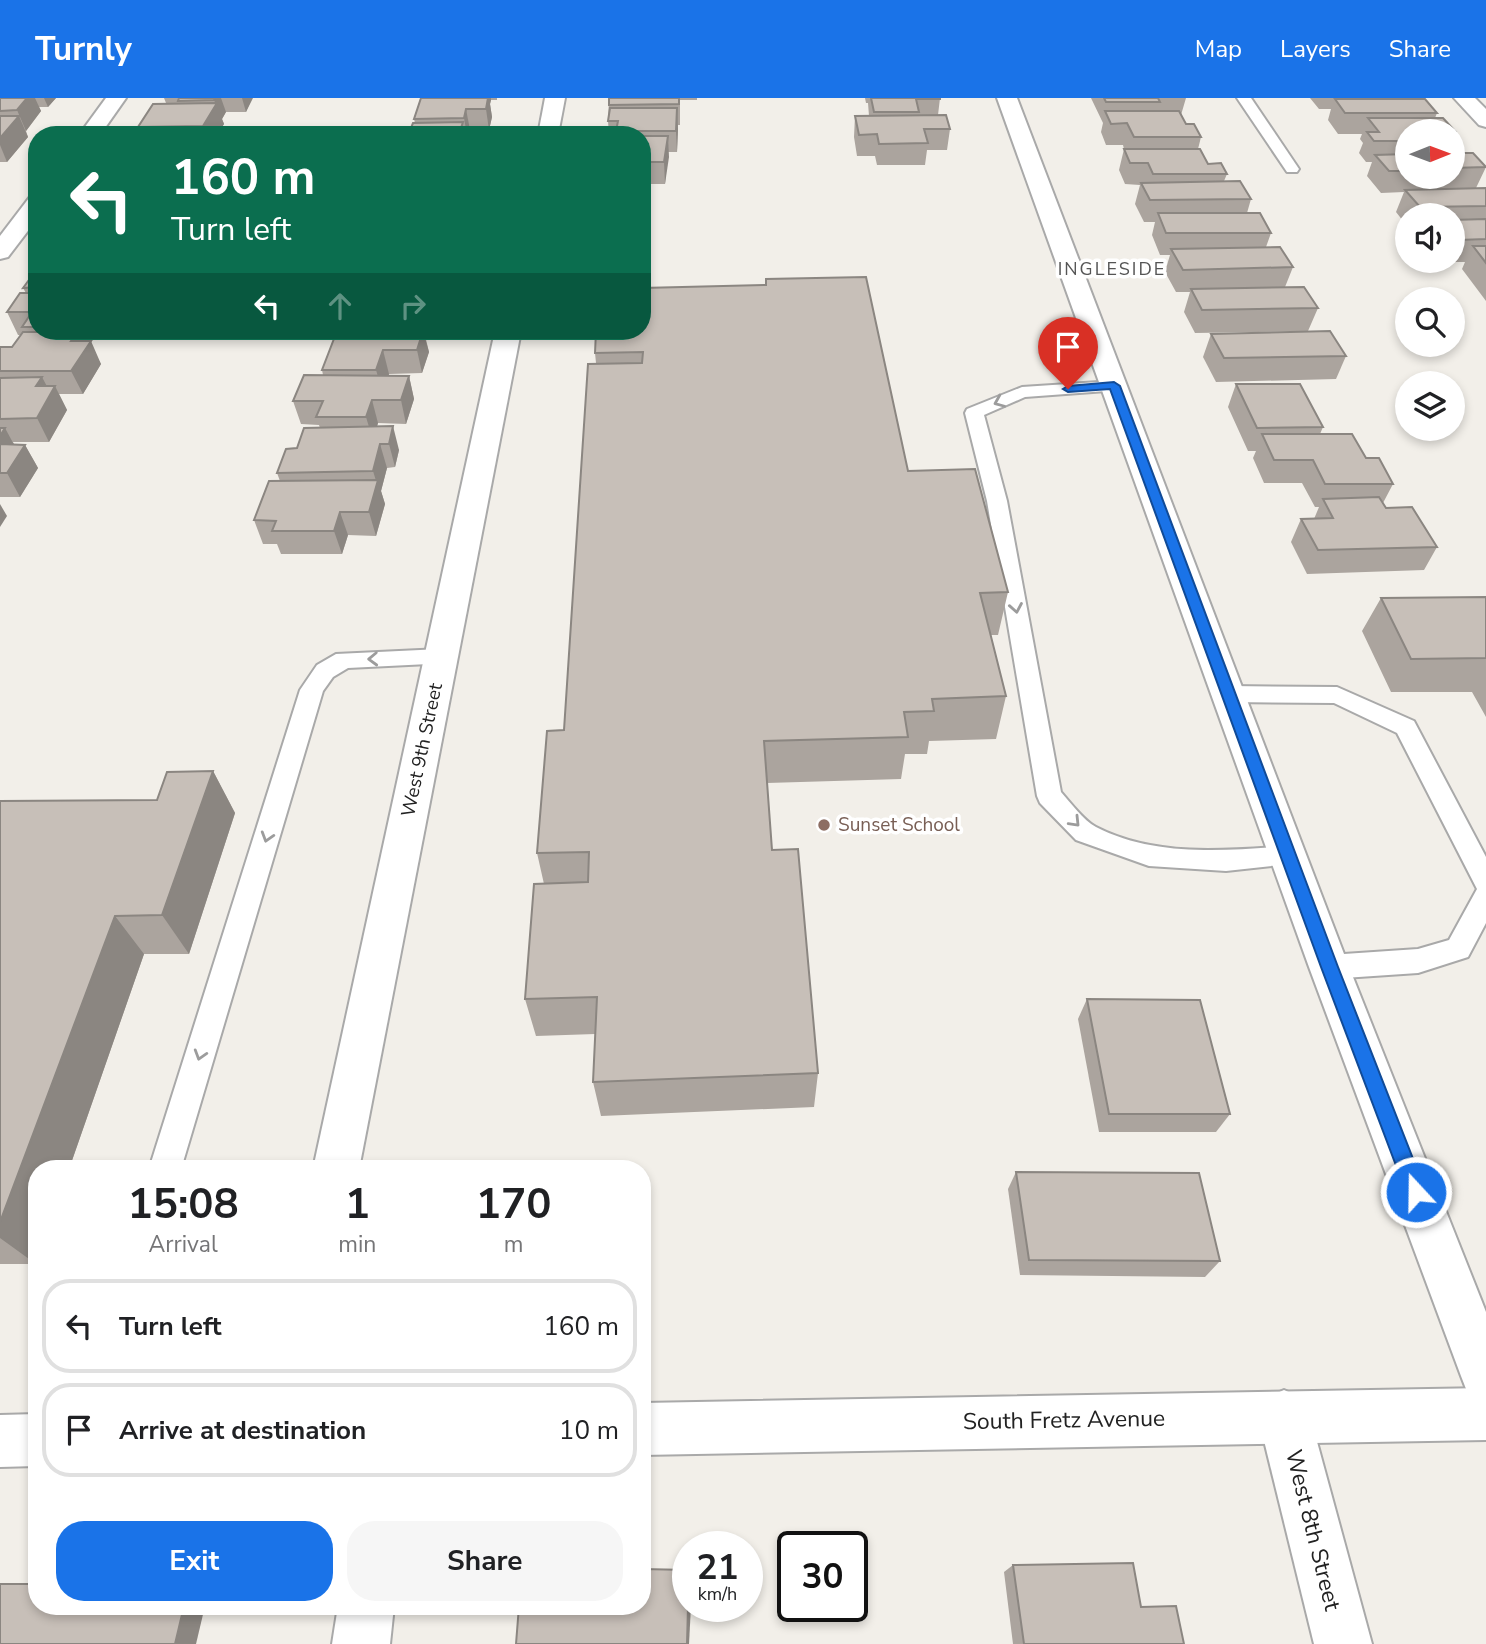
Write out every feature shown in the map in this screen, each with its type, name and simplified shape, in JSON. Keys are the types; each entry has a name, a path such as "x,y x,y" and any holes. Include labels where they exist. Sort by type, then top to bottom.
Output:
{"street":[{"path":"96,126 116,98"},
{"path":"550,126 555,98"},
{"path":"1007,98 1329,967 1486,1376"},
{"path":"1464,98 1486,121"},
{"path":"0,252 28,215"},
{"name":"West 9th Street","path":"338,1160 506,340"},
{"name":"South Fretz Avenue","path":"651,1429 1486,1414"},
{"name":"West 8th Street","path":"1284,1416 1343,1644"},
{"path":"0,1441 28,1440"},
{"path":"361,1644 365,1615"}],"lane":[{"path":"1244,98 1292,169"},
{"path":"1114,386 1022,392 974,413 997,501 1049,796 1085,833 1149,856 1226,861 1289,856"},
{"path":"168,1160 312,690 325,671 344,660 441,657"},
{"path":"1229,694 1337,695 1406,727 1486,882"},
{"path":"1329,967 1418,961 1458,949 1486,897"}],"building":[{"path":"0,98 27,98 17,110 0,111"},
{"path":"179,98 215,98 178,101"},
{"path":"421,98 488,98 486,109 466,109 464,118 414,119"},
{"path":"609,98 679,98 679,104 609,105"},
{"path":"871,98 940,99 916,99 919,112 874,112"},
{"path":"1104,98 1158,98 1160,102 1106,102"},
{"path":"1335,99 1425,99 1437,113 1345,113"},
{"path":"217,103 203,126 139,126 153,104"},
{"path":"610,108 677,108 676,131 651,131 651,126 617,126 618,121 608,121"},
{"path":"1105,111 1179,111 1186,124 1194,124 1201,137 1134,137 1127,123 1111,124"},
{"path":"946,115 950,129 924,129 928,143 879,144 877,134 859,135 855,116"},
{"path":"0,116 19,116 0,138"},
{"path":"1368,118 1444,119 1395,119 1395,141 1374,141 1367,132 1379,132"},
{"path":"463,122 462,126 412,126 413,123"},
{"path":"651,136 668,136 664,162 651,162"},
{"path":"1124,149 1200,149 1208,164 1221,163 1227,174 1153,174 1148,163 1130,163"},
{"path":"1465,153 1473,153 1486,167 1465,168"},
{"path":"1395,154 1395,171 1389,171 1375,155"},
{"path":"1240,181 1251,199 1150,200 1141,183"},
{"path":"1486,188 1486,206 1416,203 1405,190 1465,189"},
{"path":"1158,213 1260,213 1271,233 1166,233"},
{"path":"1486,219 1486,239 1465,240 1465,220"},
{"path":"1473,246 1486,246 1486,263"},
{"path":"1280,247 1293,267 1183,270 1171,249"},
{"path":"866,277 908,471 975,469 1008,592 980,593 1006,696 932,699 934,711 904,712 908,737 764,741 772,850 798,849 818,1073 593,1082 597,997 525,999 534,884 588,882 589,852 537,853 547,731 564,730 588,364 642,363 643,352 595,353 596,340 651,340 651,288 766,285 766,279"},
{"path":"1304,287 1318,308 1202,310 1191,289"},
{"path":"20,293 28,293 28,312 7,312"},
{"path":"1330,331 1346,356 1224,358 1211,334"},
{"path":"23,332 28,332 28,340 91,341 71,371 0,371 0,347 12,347"},
{"path":"334,340 420,340 417,350 383,350 376,370 322,370"},
{"path":"304,375 409,376 401,400 372,400 366,417 316,417 323,401 293,401"},
{"path":"42,377 36,386 55,386 37,418 0,419 0,378"},
{"path":"1236,384 1300,384 1323,427 1257,428"},
{"path":"393,426 389,444 380,444 373,471 277,473 286,449 297,448 304,428"},
{"path":"1262,434 1352,434 1366,458 1379,458 1393,484 1325,484 1313,460 1274,460"},
{"path":"0,444 25,445 7,473 0,473"},
{"path":"378,480 369,512 340,512 334,531 272,531 276,521 254,520 269,481"},
{"path":"1379,497 1386,508 1412,507 1437,547 1318,550 1301,519 1333,518 1323,499"},
{"path":"1486,597 1486,658 1411,659 1381,598"},
{"path":"213,771 162,915 115,916 0,1222 0,801 157,800 167,772"},
{"path":"1087,999 1200,1000 1230,1114 1109,1114"},
{"path":"1016,1172 1199,1173 1220,1261 1029,1260"},
{"path":"1133,1563 1141,1607 1176,1606 1184,1644 1024,1644 1013,1565"},
{"path":"651,1569 672,1570 672,1622 687,1622 687,1644 516,1644 518,1615 651,1615"},
{"path":"0,1584 28,1584 28,1615 182,1615 175,1644 0,1644"}],"place":[{"name":"Sunset School","path":"824,825"}],"district":[{"name":"INGLESIDE","path":"1112,269"}],"route":[{"path":"1068,389 1114,386 1329,967 1416,1192"}]}
